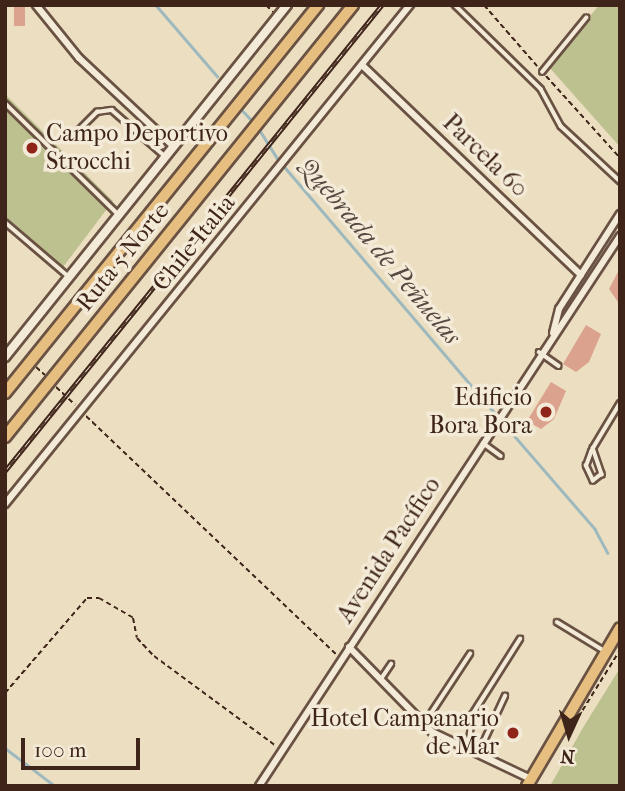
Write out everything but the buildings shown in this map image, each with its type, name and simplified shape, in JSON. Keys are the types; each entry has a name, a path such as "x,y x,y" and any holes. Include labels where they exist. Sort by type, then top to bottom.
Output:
{"highway":[{"name":"Ruta 5 Norte","path":"5,437 353,5"},
{"name":"Ruta 5 Norte","path":"5,393 316,8"}],"main road":[{"path":"529,782 620,628"}],"street":[{"path":"36,5 79,58 174,147"},
{"path":"5,356 288,5"},
{"name":"Chile-Italia","path":"5,504 410,5"},
{"name":"Parcela 60","path":"363,66 581,275"},
{"name":"Avenida Pacífico","path":"553,336 559,309 620,214"},
{"name":"Avenida Pacífico","path":"259,786 483,443 539,352 553,336 620,236"},
{"path":"349,648 424,724 529,782"}],"lane":[{"path":"454,5 541,89 561,126 620,181"},
{"path":"542,72 586,18"},
{"path":"5,103 119,215"},
{"path":"75,135 97,112 112,110 166,157"},
{"path":"5,222 70,277"},
{"path":"539,352 559,366"},
{"path":"593,448 602,474 593,481 585,474 593,448 620,403"},
{"path":"483,443 501,456"},
{"path":"557,622 605,652"},
{"path":"468,749 472,715 520,639"},
{"path":"424,724 470,654"},
{"path":"381,680 391,664"},
{"path":"478,754 505,696"}],"path":[{"path":"484,5 620,158"},
{"path":"30,361 342,659"},
{"path":"5,693 87,598 99,598 133,618 137,638 154,656 282,750"}],"green space":[{"path":"599,5 620,5 620,147 549,67"},
{"name":"Campo Deportivo Strocchi","path":"5,94 113,201 63,267 5,216"},
{"path":"620,668 620,786 550,786 584,726"}],"waterway":[{"name":"Quebrada de Peñuelas","path":"156,5 217,76"},
{"name":"Quebrada de Peñuelas","path":"243,111 255,124"},
{"name":"Quebrada de Peñuelas","path":"259,129 277,158 494,412"},
{"name":"Quebrada de Peñuelas","path":"505,425 595,529 608,553"},
{"path":"5,748 55,786"}],"railway":[{"path":"5,471 382,5"}],"place":[{"name":"Campo Deportivo Strocchi","path":"32,148"},
{"name":"Edificio Bora Bora","path":"546,412"},
{"name":"Hotel Campanario de Mar","path":"513,733"}]}
